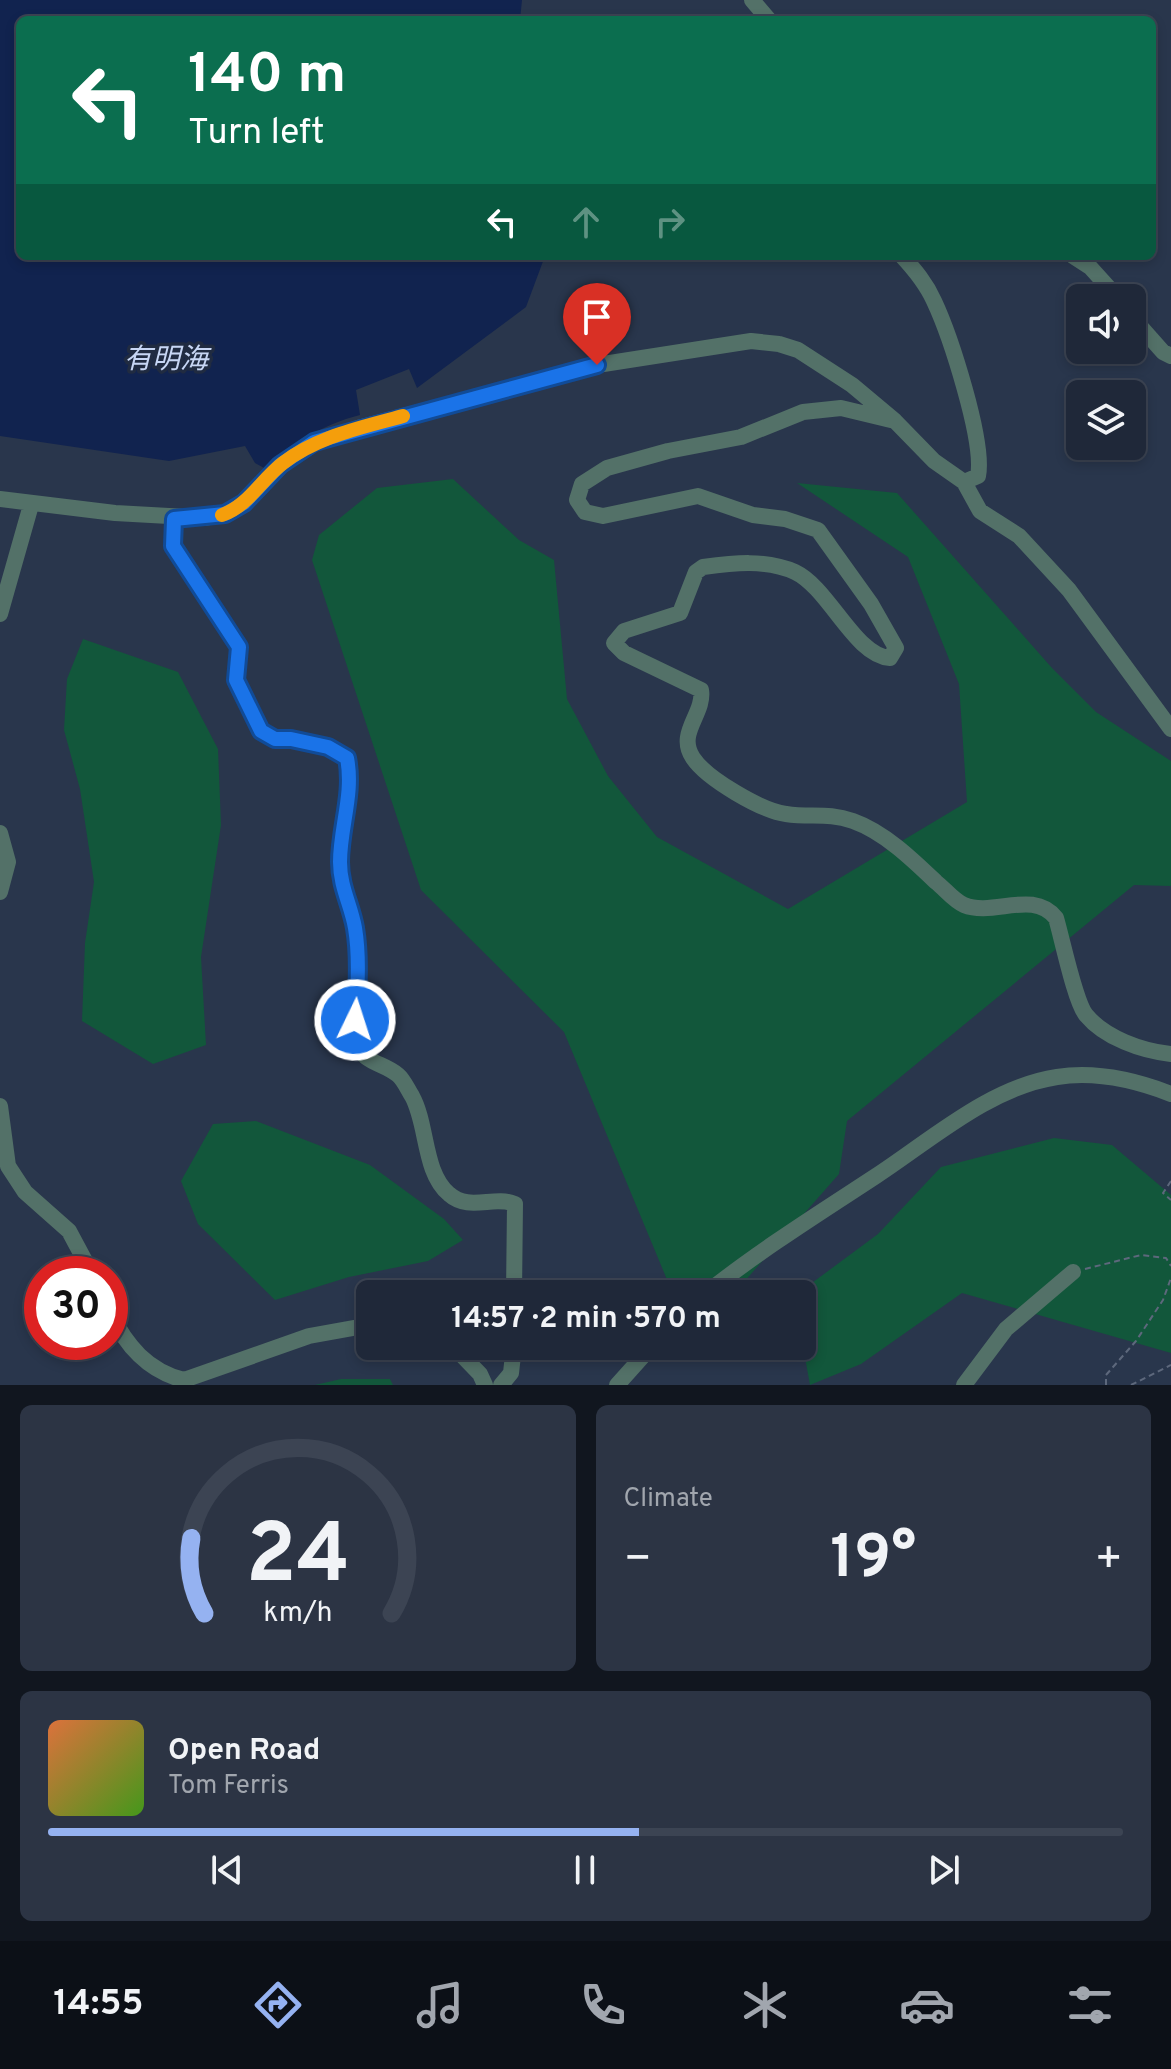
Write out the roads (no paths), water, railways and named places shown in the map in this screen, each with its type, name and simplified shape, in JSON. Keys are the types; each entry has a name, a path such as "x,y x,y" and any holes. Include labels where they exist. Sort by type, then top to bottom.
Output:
{"street":[{"path":"752,0 766,16"},
{"path":"906,260 921,277 935,302 972,421 981,462 978,476 964,482"},
{"path":"1079,260 1105,284"},
{"path":"1146,334 1171,356"},
{"path":"0,499 31,505 174,519 225,514 244,503 280,465 314,442 358,428 597,365 751,341 798,350 852,385 895,421 934,461 964,482 980,511 1019,536 1069,590 1171,729"},
{"path":"895,421 841,408 803,412 741,437 668,451 607,468 582,484 577,500 585,512 603,516 698,496 753,515 785,519 818,530 878,615 896,648 890,658 872,653 820,592 796,573 764,564 703,567 696,572 680,613 624,631 617,635 614,643 624,653 701,690 703,699 691,721 687,745 694,760 729,787 763,808 787,815 825,813 856,822 898,847 961,904 982,910 1029,903 1049,910 1056,918 1085,1014 1113,1036 1139,1048 1171,1054"},
{"path":"0,614 31,505"},
{"path":"174,519 173,546 239,647 236,680 261,731 275,739 328,747 347,758 351,776 340,859 341,884 355,925 358,959 356,1042 359,1052 372,1063 398,1075 413,1099 437,1179 449,1195 467,1204 507,1201 515,1204 514,1280"},
{"path":"0,833 8,862 0,892"},
{"path":"723,1280 968,1115 1018,1089 1057,1077 1087,1074 1123,1079 1171,1094"},
{"path":"0,1106 8,1166 25,1192 69,1231 82,1256"},
{"path":"964,1385 1006,1329 1073,1272"},
{"path":"128,1340 139,1357 164,1375 184,1380 309,1336 356,1328"},
{"path":"466,1360 480,1374 485,1385"},
{"path":"501,1385 511,1373 512,1360"},
{"path":"617,1385 639,1360"}],"water":[{"name":"有明海","path":"0,0 522,0 520,16 16,16 16,260 544,260 526,307 417,388 409,369 356,390 360,415 309,436 264,468 255,463 245,446 169,461 0,436"}]}
